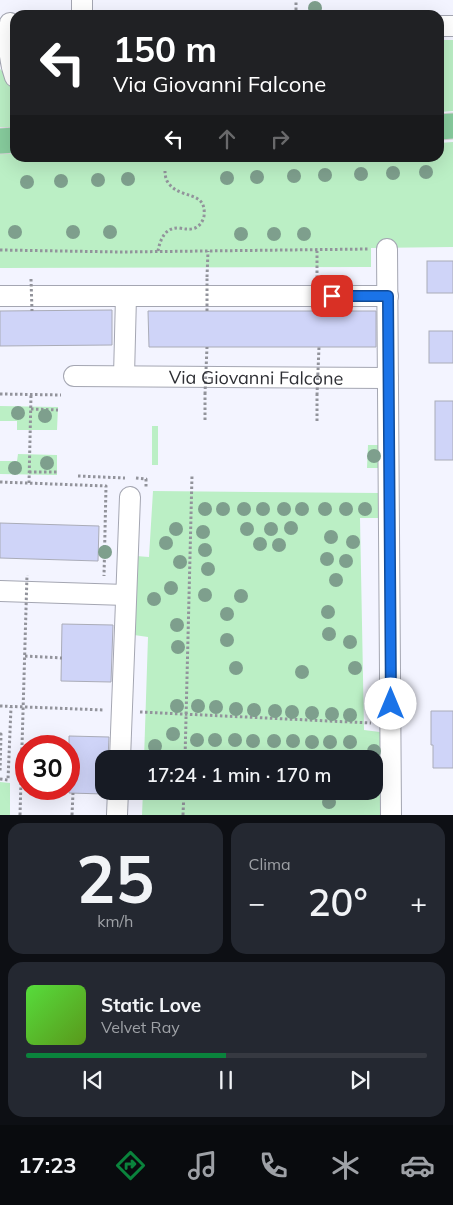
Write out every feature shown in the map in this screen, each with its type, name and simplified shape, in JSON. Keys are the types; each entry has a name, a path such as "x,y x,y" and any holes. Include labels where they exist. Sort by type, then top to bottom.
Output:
{"street":[{"path":"8,23 10,62"},
{"path":"387,249 391,815"},
{"path":"0,296 388,296"},
{"path":"124,376 126,296"},
{"name":"Via Giovanni Falcone","path":"74,376 388,378"},
{"path":"120,750 130,497"},
{"path":"0,591 126,595"},
{"path":"118,800 118,815"}],"path":[{"path":"158,251 163,235 168,231 176,228 194,229 204,219 204,210 201,202 195,197 178,192 170,186 166,180 165,171"},
{"path":"0,250 387,249"},
{"path":"207,311 208,250"},
{"path":"317,250 317,311"},
{"path":"31,279 32,311"},
{"path":"205,420 207,347"},
{"path":"317,421 319,347"},
{"path":"0,394 61,395"},
{"path":"29,483 31,394"},
{"path":"31,410 58,410"},
{"path":"30,472 57,472"},
{"path":"185,750 192,475"},
{"path":"0,482 106,486 104,578"},
{"path":"20,815 27,575"},
{"path":"25,656 62,658"},
{"path":"0,706 108,710"},
{"path":"0,780 8,780 11,707"},
{"path":"149,713 391,724"},
{"path":"0,734 0,774"},
{"path":"72,815 73,800"},
{"path":"183,815 184,800"}],"green space":[{"path":"444,40 453,40 453,111 444,112"},
{"path":"0,69 10,83 10,127 0,127"},
{"path":"453,142 453,247 371,248 371,267 0,268 0,154 10,154 10,162 444,162 444,143"},
{"path":"0,406 58,407 57,430 17,430 17,421 0,421"},
{"path":"152,426 158,426 158,465 152,465"},
{"path":"368,445 382,445 381,468 367,468"},
{"path":"18,454 57,455 57,475 0,474 0,461 17,461"},
{"path":"153,491 380,493 380,518 360,518 364,730 380,732 380,750 144,750 148,637 134,635 136,556 149,557"},
{"path":"0,782 10,783 10,815 0,815"},
{"path":"143,800 380,800 380,815 142,815"}],"building":[{"path":"427,261 453,261 453,293 427,293"},
{"path":"112,310 112,345 0,346 0,311"},
{"path":"148,311 376,311 376,347 149,347"},
{"path":"429,331 453,331 453,363 429,363"},
{"path":"435,401 453,401 453,460 435,460"},
{"path":"0,523 99,526 98,561 0,558"},
{"path":"62,624 113,625 111,682 61,681"},
{"path":"431,711 453,711 453,768 433,768"},
{"path":"80,736 109,737 108,750 95,750 95,794 80,793"}],"route":[{"path":"332,296 388,296 391,704"}]}
